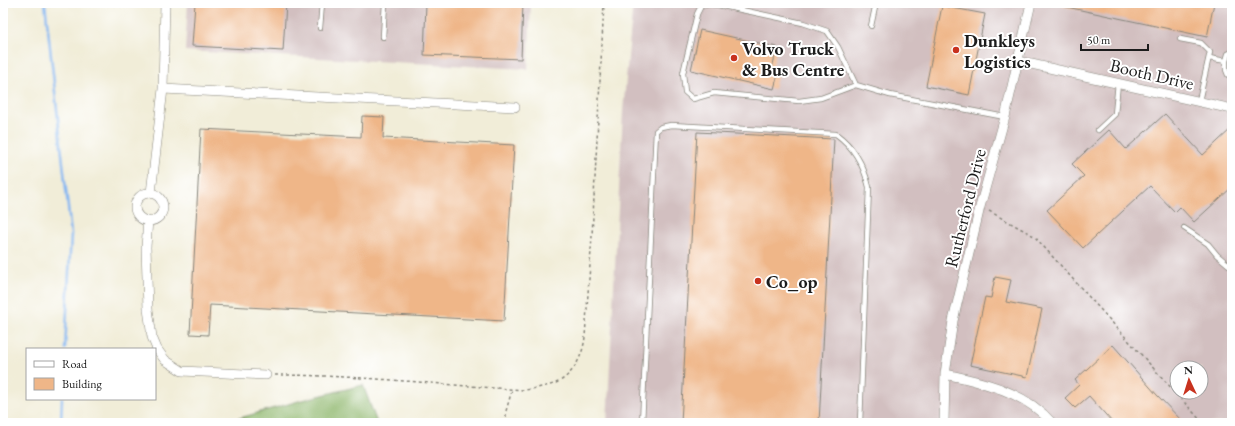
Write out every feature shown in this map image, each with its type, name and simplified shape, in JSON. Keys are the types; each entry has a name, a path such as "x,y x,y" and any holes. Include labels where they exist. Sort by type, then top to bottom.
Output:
{"street":[{"path":"152,193 163,89 165,3"},
{"name":"Rutherford Drive","path":"944,423 945,374 953,321 980,207 1005,117 1031,3"},
{"name":"Booth Drive","path":"1018,60 1232,109"},
{"path":"163,89 514,107"},
{"path":"152,193 158,196 163,207 157,218 148,220 139,216 136,202 141,196 152,193"},
{"path":"148,220 146,247 148,310 152,337 157,350 164,360 182,371 266,375"},
{"path":"945,374 982,382 1017,395 1046,416 1052,423"}],"lane":[{"path":"320,28 322,3"},
{"path":"383,37 385,3"},
{"path":"871,26 876,3"},
{"path":"856,85 838,47 827,31 803,22 718,5 709,4 701,6 697,14 683,73 685,92 693,99 714,93 799,101 821,98 856,85 890,95 1005,117"},
{"path":"1180,39 1201,43 1210,52 1199,101"},
{"path":"1232,52 1228,54 1226,61 1226,70 1228,75 1232,76"},
{"path":"1209,58 1226,61"},
{"path":"1098,130 1115,114 1118,83"},
{"path":"642,423 656,131 661,127 671,125 836,134 844,140 861,163 869,186 860,423"},
{"path":"1184,228 1208,244 1217,255 1232,267"}],"path":[{"path":"266,375 308,375 525,390 557,382 566,376 580,359 584,348 592,236 604,3"},
{"path":"980,207 1034,236 1203,423"},
{"path":"506,423 506,411 512,389"}],"shaded area":[{"path":"188,3 531,3 528,69 185,51"},
{"path":"633,3 1232,3 1232,423 607,423 623,111"}],"green space":[{"path":"363,385 377,423 204,423 233,420 302,400"}],"building":[{"path":"195,3 286,3 283,51 192,46"},
{"path":"426,3 523,3 521,59 424,55"},
{"path":"1062,3 1214,3 1207,37 1062,6"},
{"name":"Dunkleys Logistics","path":"942,6 985,14 969,95 926,86"},
{"name":"Volvo Truck & Bus Centre","path":"700,30 777,47 772,69 779,70 774,89 691,70"},
{"path":"1165,114 1203,155 1232,128 1232,187 1194,222 1180,207 1175,212 1150,186 1083,248 1047,210 1084,176 1072,164 1109,130 1126,149"},
{"path":"362,116 384,117 383,138 514,145 504,321 210,305 208,335 190,334 201,129 361,137"},
{"name":"Co_op","path":"697,132 834,139 819,423 681,423"},
{"path":"995,277 1011,280 1006,302 1042,309 1027,377 970,365 985,297 991,298"},
{"path":"1113,345 1184,423 1113,423 1089,396 1075,408 1065,398 1079,385 1075,380"}],"waterway":[{"path":"45,3 71,234 65,348"},
{"path":"61,423 62,400"}],"place":[{"name":"Dunkleys Logistics","path":"956,50"},
{"name":"Volvo Truck & Bus Centre","path":"734,58"},
{"name":"Co_op","path":"758,281"}]}
